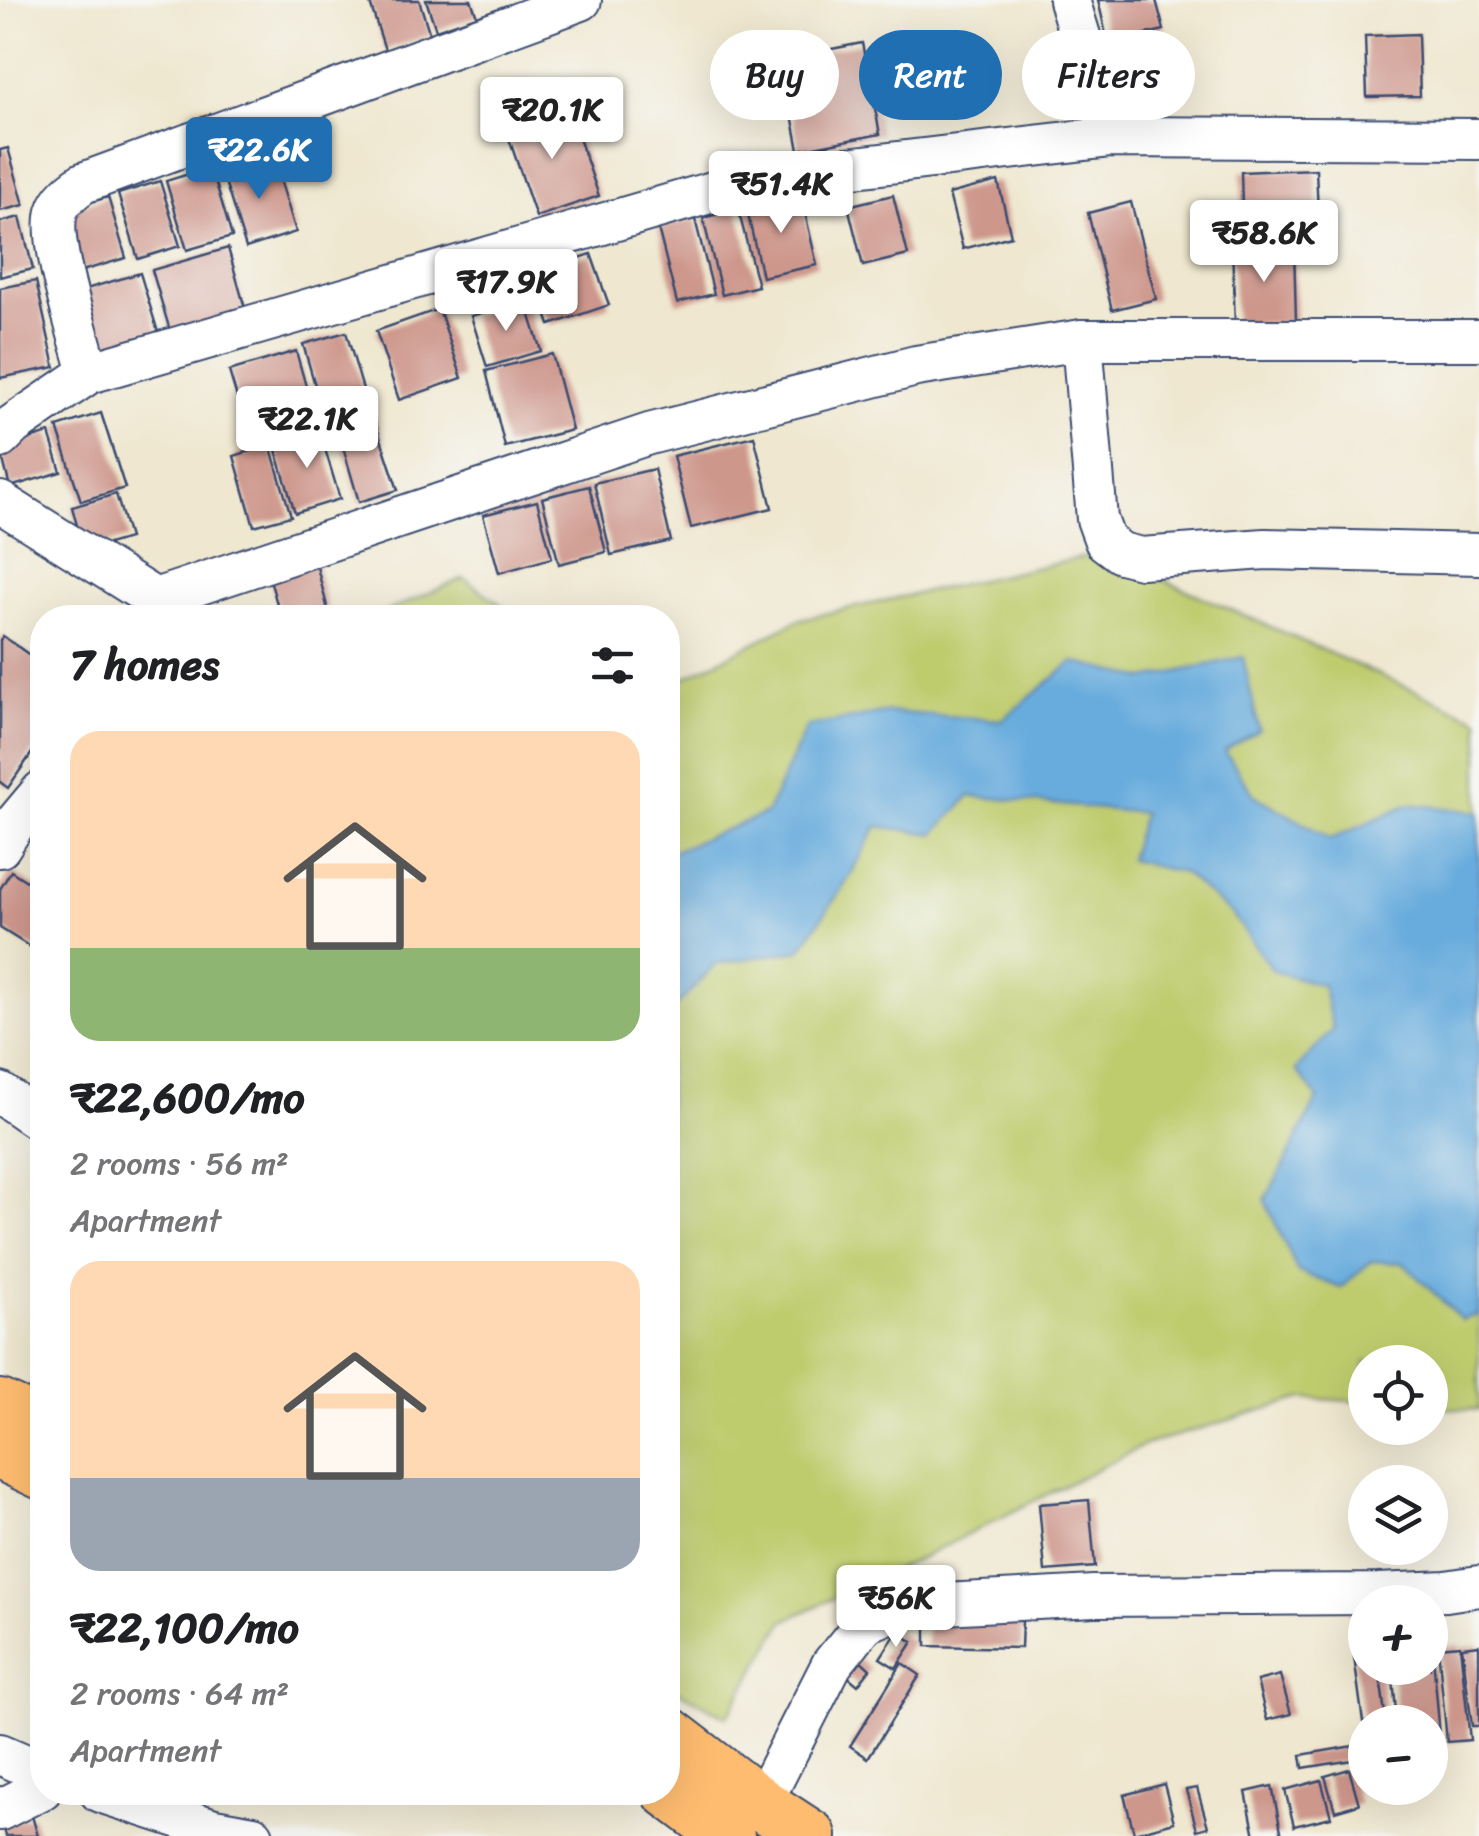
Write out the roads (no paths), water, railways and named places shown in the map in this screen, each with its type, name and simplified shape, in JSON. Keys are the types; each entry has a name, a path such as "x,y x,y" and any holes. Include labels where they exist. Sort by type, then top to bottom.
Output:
{"main road":[{"path":"0,1406 30,1420"},
{"path":"0,1453 30,1467"},
{"path":"680,1747 745,1820"},
{"path":"680,1796 745,1820 810,1836"}],"street":[{"path":"89,373 58,250 58,209 68,194 83,183 581,0"},
{"path":"1070,0 1111,137"},
{"path":"0,438 89,373 761,178 1111,137 1479,139"},
{"path":"1082,340 1096,518 1106,541 1121,554 1142,558 1265,549 1479,554"},
{"path":"159,605 649,434 916,366 1082,340 1479,340"},
{"path":"0,502 146,605"},
{"path":"5,826 30,802"},
{"path":"0,1094 30,1114"},
{"path":"745,1820 832,1664 865,1622 905,1606 1094,1596 1378,1594 1479,1586"},
{"path":"0,1754 30,1767"},
{"path":"0,1810 30,1795"},
{"path":"139,1805 227,1834"}],"water":[{"path":"1243,657 1259,730 1225,751 1254,795 1331,839 1409,804 1479,812 1479,1314 1462,1320 1403,1263 1371,1261 1341,1288 1298,1272 1265,1201 1318,1098 1296,1070 1333,1029 1322,985 1273,971 1233,915 1183,873 1129,860 1143,813 970,796 934,834 877,826 849,878 800,950 716,964 680,1002 680,848 767,813 806,727 888,712 1002,720 1073,662 1146,679"}]}
